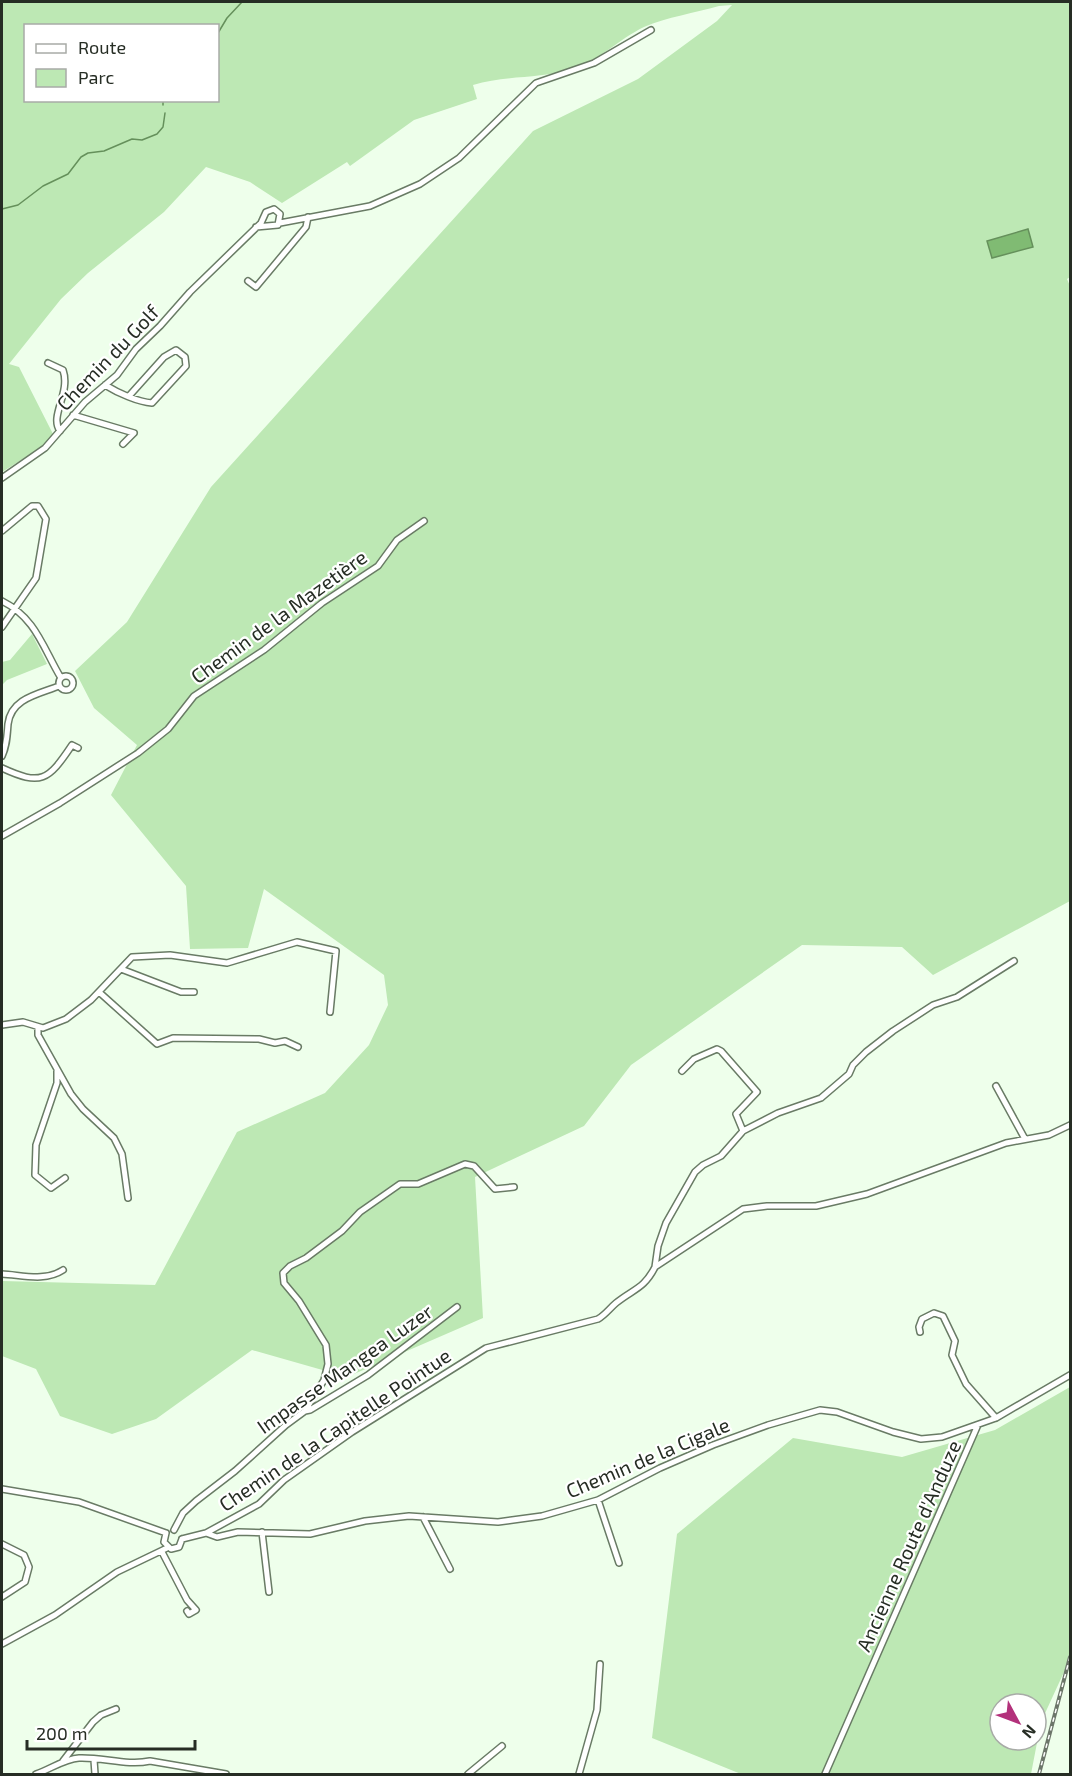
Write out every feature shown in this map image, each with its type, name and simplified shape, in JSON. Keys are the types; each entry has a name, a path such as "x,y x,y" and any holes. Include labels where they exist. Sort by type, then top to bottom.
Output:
{"street":[{"path":"256,227 269,226 280,219 334,214 370,206 420,184 459,158 536,82 594,63 651,30"},
{"path":"269,226 264,220 264,214 270,210 276,210 280,219"},
{"path":"248,281 256,287 273,263 306,227 308,217"},
{"name":"Chemin du Golf","path":"2,478 41,452 198,283 264,220"},
{"path":"105,385 129,396 152,403 186,366 185,357 176,350 164,357 129,396"},
{"path":"48,363 63,370 67,381 56,418 56,425 60,430"},
{"path":"73,415 134,433 123,444"},
{"path":"2,531 32,506 38,506 43,511 46,519 40,567 36,579 2,627"},
{"name":"Chemin de la Mazetière","path":"2,836 60,803 138,753 168,729 194,696 264,650 322,603 378,566 397,540 424,520"},
{"path":"2,602 16,610 40,634 61,678 59,686"},
{"path":"2,756 7,743 8,719 12,709 23,700 59,686 67,690 73,684 68,676 61,678"},
{"path":"2,768 27,780 38,779 54,770 72,745 78,748"},
{"path":"2,1025 24,1022 38,1028 66,1019 99,992 132,957 146,954 227,963 280,949 288,943 329,948 336,954 330,1012"},
{"path":"656,1267 658,1246 666,1223 695,1172 721,1156 743,1131 778,1113 821,1098 849,1074 853,1065 866,1052 893,1031 933,1005 957,997 1014,961"},
{"path":"121,969 181,992 194,992"},
{"path":"99,992 157,1044 173,1038 259,1039 274,1045 285,1041 298,1047"},
{"path":"38,1028 38,1035 83,1109 114,1138 122,1154 128,1198"},
{"path":"682,1071 694,1059 717,1050 721,1051 757,1092 736,1114 743,1131"},
{"path":"57,1069 57,1083 36,1145 35,1175 51,1188 64,1178"},
{"path":"996,1086 1025,1139"},
{"name":"Chemin de la Capitelle Pointue","path":"206,1533 259,1504 284,1480 352,1432 479,1352 499,1343 598,1319 647,1282 656,1267 743,1209 767,1206 816,1206 867,1194 967,1156 1025,1139 1048,1135 1071,1125"},
{"path":"305,1411 324,1380 328,1364 326,1345 299,1301 284,1283 284,1273 290,1266 306,1258 342,1231 360,1212 400,1184 418,1184 465,1164 474,1166 495,1189 514,1187"},
{"path":"2,1274 35,1277 57,1274 63,1270"},
{"name":"Impasse Mangea Luzer","path":"174,1530 183,1513 231,1475 268,1440 305,1411 368,1376 457,1307"},
{"path":"921,1332 919,1327 922,1318 934,1313 943,1316 955,1341 952,1355 957,1367 973,1394 981,1399 996,1418"},
{"name":"Ancienne Route d'Anduze","path":"825,1774 977,1427 1071,1375"},
{"name":"Chemin de la Cigale","path":"165,1550 179,1547 182,1539 206,1533 217,1537 238,1532 310,1534 365,1521 409,1516 498,1522 523,1519 598,1500 660,1468 713,1445 768,1425 820,1410 837,1412 893,1432 921,1439 942,1437 977,1427"},
{"path":"2,1489 79,1502 166,1533 174,1530 182,1539"},
{"path":"598,1500 619,1563"},
{"path":"423,1517 450,1569"},
{"path":"262,1532 269,1592"},
{"path":"166,1533 165,1550 187,1600 196,1610 189,1614 187,1611"},
{"path":"2,1544 24,1555 29,1567 25,1582 2,1597"},
{"path":"2,1644 55,1615 117,1572 165,1550"},
{"path":"579,1774 597,1710 600,1664"},
{"path":"36,1774 54,1768 63,1761 93,1722 101,1715 116,1709"},
{"path":"468,1774 502,1746"},
{"path":"63,1761 80,1758 139,1763 150,1761 226,1774"},
{"path":"94,1760 94,1774"}],"green space":[{"path":"2,2 1070,2 1070,277 1067,279 1070,286 1070,901 933,975 902,947 802,945 631,1065 584,1126 475,1177 483,1318 347,1377 252,1350 156,1419 112,1434 60,1416 36,1369 2,1356 2,1281 155,1285 237,1132 325,1093 369,1045 388,1005 384,975 264,889 248,948 190,949 186,886 111,795 137,745 94,708 75,671 127,622 211,487 533,131 638,79 717,21 732,5 681,15 644,27 592,60 572,69 473,85 477,99 414,120 350,166 347,162 282,203 250,182 206,167 164,212 88,273 61,299 9,364 19,367 53,434 42,447 2,472"},
{"path":"32,634 47,664 7,680 2,685 2,662 10,660"},
{"path":"1070,1387 1070,1659 1048,1707 1048,1692 988,1692 988,1752 1035,1752 1031,1774 741,1774 652,1738 677,1534 793,1438 902,1457 995,1430"}],"shaded area":[{"path":"1028,229 1033,247 992,258 987,241"}],"waterway":[{"path":"219,31 227,18 242,2"},
{"path":"2,209 18,205 43,186 68,174 81,157 88,153 104,151 132,139 142,140 157,134 163,127 165,113"}],"railway":[{"path":"1039,1774 1070,1657"}]}
